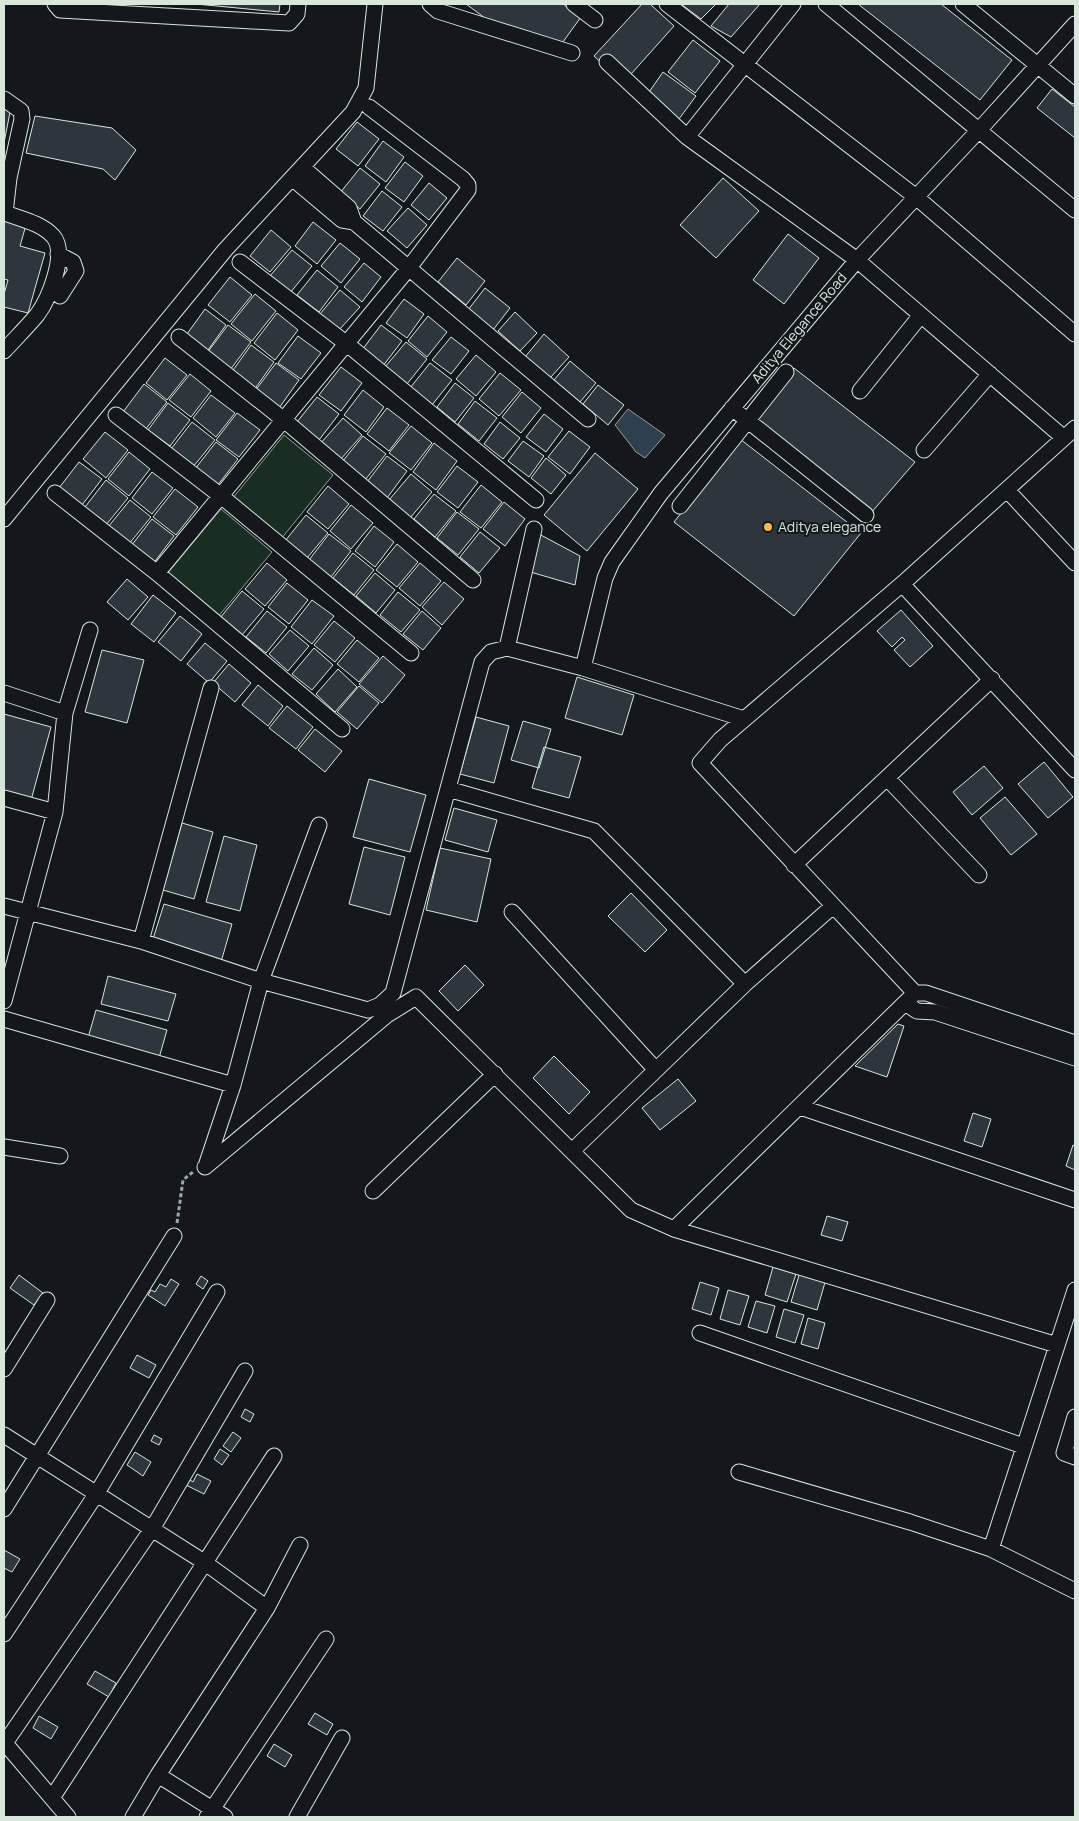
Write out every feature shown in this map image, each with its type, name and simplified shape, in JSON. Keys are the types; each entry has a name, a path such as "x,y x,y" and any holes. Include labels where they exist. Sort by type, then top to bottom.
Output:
{"street":[{"path":"55,4 60,10 289,23 297,14 298,4"},
{"path":"4,518 225,250 353,112 366,88 375,4"},
{"path":"430,4 438,11 572,53"},
{"path":"574,4 595,20"},
{"path":"667,4 916,197 1075,334"},
{"path":"687,137 793,4"},
{"path":"826,4 1075,210"},
{"path":"963,4 1075,96"},
{"name":"Aditya Elegance Road","path":"583,668 605,578 612,562 661,493 857,260 980,130 1075,24"},
{"path":"607,62 687,137 857,260 990,374 1070,433 902,584 720,740 700,763 833,906 910,998"},
{"path":"4,100 21,110 22,119 9,178 5,214 42,227 53,236 58,245 57,270 38,313 4,352"},
{"path":"157,573 347,344 466,194 468,185 369,107"},
{"path":"297,172 342,220 354,222 588,418"},
{"path":"58,254 73,262 76,271 60,296"},
{"path":"240,262 347,344 536,500"},
{"path":"860,391 921,315"},
{"path":"179,337 284,420 473,580"},
{"path":"680,506 786,372"},
{"path":"924,450 990,374"},
{"path":"729,412 866,515"},
{"path":"116,415 221,496 411,653"},
{"path":"1007,490 1075,564"},
{"path":"55,493 157,573 342,729"},
{"path":"507,648 534,529"},
{"path":"902,584 1075,770"},
{"path":"4,1001 55,812 65,713 90,630"},
{"path":"4,906 141,941 261,981 368,1010 380,1004 393,993 482,662 491,652 507,648 583,668 744,720"},
{"path":"794,865 992,679"},
{"path":"141,941 211,688"},
{"path":"4,693 65,713"},
{"path":"887,778 979,875"},
{"path":"448,788 594,831 745,984"},
{"path":"4,798 55,812"},
{"path":"205,1167 232,1085 261,981 319,825"},
{"path":"572,1150 745,984 833,906"},
{"path":"512,912 656,1070"},
{"path":"674,1229 910,998 926,993 936,1005 1075,1058"},
{"path":"205,1167 387,1015 416,997 631,1210 674,1229 1056,1345"},
{"path":"936,1005 1075,1043"},
{"path":"4,1019 232,1085"},
{"path":"373,1191 495,1074"},
{"path":"800,1107 1075,1200"},
{"path":"4,1147 60,1156"},
{"path":"4,1509 174,1236"},
{"path":"992,1549 1023,1446 1075,1290"},
{"path":"4,1634 97,1493 217,1292"},
{"path":"4,1369 47,1300"},
{"path":"700,1333 1023,1446"},
{"path":"68,1817 4,1742 152,1529 245,1372"},
{"path":"1075,1417 1064,1453 1075,1457"},
{"path":"4,1435 204,1562 268,1608"},
{"path":"52,1798 274,1456"},
{"path":"739,1472 910,1522 992,1549 1075,1591"},
{"path":"134,1817 158,1775 268,1608 300,1545"},
{"path":"158,1775 214,1815 326,1639"},
{"path":"297,1817 342,1738"}],"path":[{"path":"174,1236 183,1180 190,1174 205,1167"}],"green space":[{"path":"284,435 333,475 281,539 232,499"},
{"path":"221,509 272,552 217,618 166,575"}],"water":[{"path":"628,409 665,435 645,458 636,452 615,425"}],"building":[{"path":"196,4 280,4 279,12"},
{"path":"466,4 563,4 581,17 560,46 489,21"},
{"path":"642,4 650,4 674,26 623,83 594,56"},
{"path":"681,4 716,4 701,19"},
{"path":"729,4 760,4 731,37 711,26"},
{"path":"858,4 941,4 1012,60 980,100"},
{"path":"693,40 720,61 695,93 668,72"},
{"path":"663,72 696,96 679,119 647,95"},
{"path":"1052,89 1075,107 1075,138 1037,108"},
{"path":"4,106 11,107 4,143"},
{"path":"35,116 112,128 136,150 115,180 103,169 26,153"},
{"path":"357,122 379,139 358,166 336,149"},
{"path":"383,141 404,157 386,182 365,166"},
{"path":"405,162 423,176 404,202 385,188"},
{"path":"360,168 380,184 360,209 340,193"},
{"path":"723,178 759,211 716,258 680,225"},
{"path":"429,183 447,198 429,220 411,205"},
{"path":"382,191 402,207 383,231 363,216"},
{"path":"408,208 427,225 407,248 387,231"},
{"path":"4,219 26,225 20,246 45,253 28,313 4,307 4,294 8,280 4,279"},
{"path":"313,222 336,240 317,264 295,246"},
{"path":"271,230 291,247 270,272 250,256"},
{"path":"788,234 819,258 784,304 753,280"},
{"path":"340,243 360,259 341,283 321,266"},
{"path":"292,250 312,266 290,293 270,276"},
{"path":"457,258 485,281 466,305 438,282"},
{"path":"364,263 381,277 362,302 344,287"},
{"path":"317,270 338,287 319,312 297,295"},
{"path":"230,277 252,295 230,322 208,305"},
{"path":"485,288 510,308 493,330 468,310"},
{"path":"340,290 360,307 339,330 320,314"},
{"path":"255,294 276,311 252,341 231,324"},
{"path":"404,299 424,314 407,338 386,323"},
{"path":"205,309 226,325 208,350 187,334"},
{"path":"515,312 537,333 520,351 498,331"},
{"path":"277,313 298,330 275,360 254,343"},
{"path":"428,316 447,332 427,357 408,341"},
{"path":"228,325 251,342 230,370 207,353"},
{"path":"381,325 402,341 383,366 362,350"},
{"path":"544,334 569,357 550,378 525,357"},
{"path":"298,336 321,353 301,379 278,363"},
{"path":"451,337 469,351 451,374 432,360"},
{"path":"406,342 427,359 407,384 385,367"},
{"path":"251,345 274,362 254,390 231,373"},
{"path":"476,355 496,372 476,396 456,379"},
{"path":"165,358 187,375 167,400 146,383"},
{"path":"570,361 596,383 580,402 554,380"},
{"path":"276,363 299,380 279,408 255,391"},
{"path":"430,363 452,380 432,405 410,388"},
{"path":"341,367 362,383 341,411 319,395"},
{"path":"794,368 915,462 871,513 752,420"},
{"path":"500,373 521,390 499,416 479,399"},
{"path":"190,374 211,391 191,417 169,400"},
{"path":"455,383 474,398 455,422 437,407"},
{"path":"144,384 167,402 145,430 123,412"},
{"path":"598,385 624,405 608,425 583,404"},
{"path":"363,390 384,407 366,432 344,415"},
{"path":"522,392 541,408 521,433 502,417"},
{"path":"211,395 235,413 216,437 193,418"},
{"path":"317,397 339,414 319,440 297,422"},
{"path":"475,401 497,418 479,441 458,424"},
{"path":"168,403 190,420 170,446 148,430"},
{"path":"387,408 409,425 389,451 367,434"},
{"path":"237,413 260,430 239,457 216,440"},
{"path":"544,414 563,429 546,452 526,437"},
{"path":"343,418 362,435 340,460 320,444"},
{"path":"192,422 215,440 193,467 171,449"},
{"path":"500,422 520,438 503,459 484,444"},
{"path":"411,426 432,443 411,470 389,453"},
{"path":"569,431 590,447 570,474 548,457"},
{"path":"105,432 128,450 106,478 83,459"},
{"path":"363,436 386,454 365,480 342,462"},
{"name":"Aditya elegance","path":"740,439 861,533 794,616 674,522"},
{"path":"523,441 544,456 529,477 508,461"},
{"path":"216,442 238,459 217,486 195,469"},
{"path":"434,443 457,461 436,490 413,472"},
{"path":"129,452 150,469 129,496 108,479"},
{"path":"595,453 638,489 587,551 544,515"},
{"path":"387,456 407,471 387,498 367,482"},
{"path":"546,458 566,475 551,494 531,478"},
{"path":"79,462 102,479 82,505 59,488"},
{"path":"457,466 478,482 458,508 437,492"},
{"path":"152,472 173,488 152,514 132,498"},
{"path":"411,474 432,492 410,518 389,500"},
{"path":"106,480 128,498 106,525 85,507"},
{"path":"481,485 502,502 481,528 460,512"},
{"path":"328,486 349,504 328,529 307,512"},
{"path":"175,489 198,507 176,535 153,517"},
{"path":"434,494 456,511 435,537 414,519"},
{"path":"130,500 151,517 129,544 108,527"},
{"path":"504,502 525,519 505,546 483,529"},
{"path":"351,505 373,523 351,549 330,531"},
{"path":"457,512 479,529 458,555 437,538"},
{"path":"306,515 328,533 307,558 285,541"},
{"path":"152,519 174,536 153,564 131,546"},
{"path":"374,526 394,542 375,567 355,551"},
{"path":"480,532 500,548 479,573 460,557"},
{"path":"329,534 351,551 331,577 309,560"},
{"path":"539,534 580,556 575,585 527,571"},
{"path":"397,544 418,562 397,587 376,570"},
{"path":"353,553 374,570 354,595 333,578"},
{"path":"267,563 287,580 265,606 245,589"},
{"path":"420,563 441,581 420,606 399,588"},
{"path":"375,573 395,590 376,613 356,596"},
{"path":"127,579 148,597 128,620 107,602"},
{"path":"444,582 464,599 442,625 422,607"},
{"path":"287,583 308,600 289,624 268,607"},
{"path":"242,591 264,609 242,635 220,618"},
{"path":"398,592 420,610 401,632 380,615"},
{"path":"153,595 176,613 154,642 131,624"},
{"path":"312,600 334,616 312,644 291,627"},
{"path":"901,610 933,646 910,667 894,650 905,640 902,637 892,647 877,631"},
{"path":"267,611 287,627 266,653 246,637"},
{"path":"422,611 441,628 423,650 403,634"},
{"path":"180,616 202,634 181,661 158,642"},
{"path":"334,621 355,638 335,662 314,645"},
{"path":"290,630 309,646 288,671 269,654"},
{"path":"357,640 379,658 359,682 337,664"},
{"path":"205,643 227,661 209,683 187,664"},
{"path":"314,648 333,665 312,690 292,674"},
{"path":"102,650 144,660 127,723 85,712"},
{"path":"383,656 405,675 382,703 359,684"},
{"path":"229,664 251,683 235,702 213,683"},
{"path":"338,669 357,687 335,712 316,694"},
{"path":"577,677 634,695 622,735 565,718"},
{"path":"258,685 283,706 268,726 242,705"},
{"path":"359,686 379,703 357,729 337,712"},
{"path":"287,706 313,727 296,749 269,728"},
{"path":"4,714 51,727 30,804 4,796"},
{"path":"476,717 509,726 494,783 460,774"},
{"path":"523,721 551,729 539,768 511,760"},
{"path":"315,729 342,751 325,772 298,750"},
{"path":"544,747 581,757 569,798 532,788"},
{"path":"1044,762 1073,797 1048,818 1018,784"},
{"path":"984,766 1003,788 972,815 953,792"},
{"path":"369,779 426,795 410,852 353,837"},
{"path":"1005,797 1037,834 1011,855 980,818"},
{"path":"454,808 497,820 488,852 445,840"},
{"path":"182,823 213,832 194,899 163,890"},
{"path":"224,836 257,845 240,911 206,902"},
{"path":"364,847 405,857 390,915 349,904"},
{"path":"440,848 491,859 477,922 426,910"},
{"path":"631,893 667,930 645,952 608,916"},
{"path":"164,904 232,924 221,962 152,942"},
{"path":"465,965 484,985 458,1011 439,991"},
{"path":"108,976 176,994 168,1021 101,1004"},
{"path":"96,1010 167,1030 159,1058 88,1038"},
{"path":"898,1024 904,1026 887,1077 855,1066"},
{"path":"554,1056 590,1092 569,1114 533,1078"},
{"path":"678,1079 696,1101 660,1130 642,1108"},
{"path":"973,1113 991,1119 982,1147 964,1141"},
{"path":"1073,1145 1075,1146 1075,1170 1066,1166"},
{"path":"827,1216 848,1222 842,1241 821,1235"},
{"path":"773,1267 796,1274 787,1302 765,1295"},
{"path":"800,1272 826,1279 817,1310 791,1302"},
{"path":"19,1275 43,1293 34,1305 10,1288"},
{"path":"201,1276 208,1281 203,1289 196,1284"},
{"path":"171,1279 179,1284 165,1306 148,1295 151,1290 155,1292 160,1284 166,1287"},
{"path":"700,1282 719,1288 711,1315 692,1309"},
{"path":"728,1290 749,1296 740,1325 720,1319"},
{"path":"756,1301 775,1306 767,1333 748,1327"},
{"path":"784,1309 804,1315 795,1343 776,1337"},
{"path":"808,1318 825,1323 818,1349 801,1344"},
{"path":"137,1355 156,1365 149,1378 130,1368"},
{"path":"245,1409 254,1414 250,1422 241,1417"},
{"path":"233,1432 241,1438 231,1452 223,1446"},
{"path":"154,1435 162,1439 159,1445 151,1441"},
{"path":"220,1449 229,1455 222,1465 214,1459"},
{"path":"135,1452 151,1462 143,1476 127,1465"},
{"path":"197,1474 211,1481 204,1494 186,1485 189,1479 193,1482"},
{"path":"4,1550 20,1559 12,1572 4,1568"},
{"path":"95,1671 116,1683 109,1697 87,1684"},
{"path":"315,1713 333,1724 327,1735 308,1724"},
{"path":"39,1716 58,1727 51,1739 33,1728"},
{"path":"274,1744 292,1755 285,1767 267,1756"}],"place":[{"name":"Aditya elegance","path":"768,527"}]}
